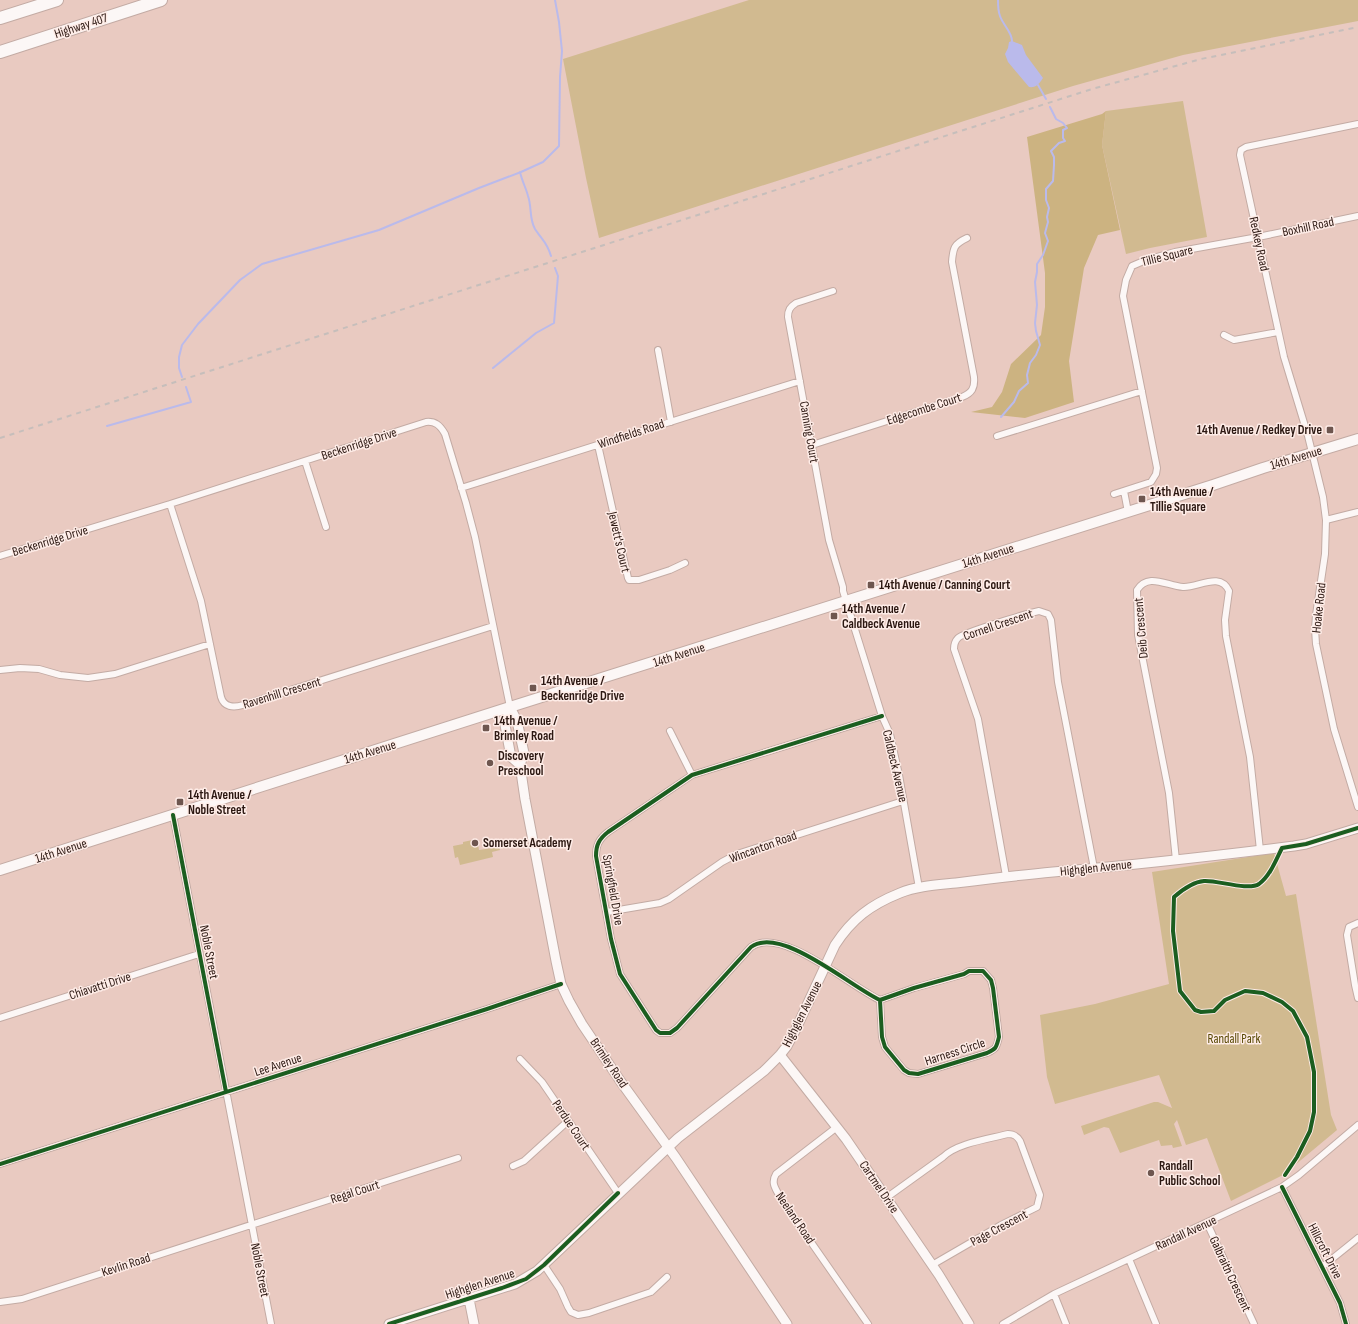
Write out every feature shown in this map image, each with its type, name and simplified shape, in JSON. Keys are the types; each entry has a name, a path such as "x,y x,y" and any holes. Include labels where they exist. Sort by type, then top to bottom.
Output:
{"highway":[{"path":"0,18 57,0"},
{"name":"Highway 407","path":"0,52 161,0"},
{"path":"0,15 26,10"},
{"path":"0,60 42,39"}],"main road":[{"name":"14th Avenue","path":"0,870 1358,439"}],"street":[{"name":"Redkey Road","path":"1312,453 1278,332 1240,155 1241,150 1246,147 1358,124"},
{"name":"Boxhill Road","path":"1258,237 1358,216"},
{"name":"Tillie Square","path":"1114,494 1151,482 1156,474 1156,461 1123,296 1132,266 1160,255 1258,237"},
{"name":"Edgecombe Court","path":"812,445 962,397 969,394 972,390 974,377 952,262 953,251 958,242 967,238"},
{"name":"Canning Court","path":"834,291 796,302 788,311 788,317 829,540 846,601"},
{"path":"1224,335 1234,340 1278,332"},
{"path":"658,350 671,422"},
{"name":"Windfields Road","path":"461,488 800,381"},
{"path":"997,436 1142,391"},
{"name":"Beckenridge Drive","path":"0,556 431,422 436,423 440,426 444,434 475,537 510,707"},
{"name":"Jewett's Court","path":"598,445 629,580 639,580 670,570 685,562"},
{"name":"Hoake Road","path":"1312,453 1323,497 1326,520 1325,554 1316,615 1316,636 1320,668 1334,729 1358,807"},
{"path":"305,461 326,527"},
{"path":"1124,491 1128,512"},
{"name":"Ravenhill Crescent","path":"170,504 201,601 222,702 226,705 234,707 493,626"},
{"path":"1326,520 1358,512"},
{"name":"Deib Crescent","path":"1176,860 1169,793 1138,635 1137,590 1144,582 1154,580 1185,587 1206,581 1218,582 1227,587 1229,591 1225,620 1226,636 1250,756 1260,850"},
{"name":"Caldbeck Avenue","path":"846,601 882,716 890,734 919,888"},
{"name":"Cornell Crescent","path":"1006,876 978,719 954,649 954,644 959,637 970,632 1039,611 1048,614 1051,620 1058,682 1094,868"},
{"path":"0,670 20,668 39,669 88,678 115,674 210,644"},
{"name":"Brimley Road","path":"510,707 506,725 511,756 520,765"},
{"name":"Brimley Road","path":"510,707 517,721 524,753 520,765 525,799 561,984 569,1001 610,1066 668,1147 787,1324"},
{"name":"Springfield Drive","path":"825,966 780,943 761,942 755,944 677,1028 670,1033 660,1033 656,1030 620,974 611,939 596,856 596,847 601,838 608,832 692,775 882,716"},
{"path":"670,731 692,775"},
{"name":"Wincanton Road","path":"607,912 660,903 669,900 722,862 737,854 903,801"},
{"name":"Noble Street","path":"173,815 271,1324"},
{"name":"Highglen Avenue","path":"389,1324 515,1284 534,1274 668,1147 764,1071 780,1055 795,1031 835,945 842,934 872,906 885,899 901,892 919,888 1006,876 1176,860 1306,844 1358,828"},
{"path":"1358,923 1349,927 1347,935 1358,998"},
{"name":"Chiavatti Drive","path":"0,1018 200,954"},
{"path":"825,966 880,1000"},
{"name":"Harness Circle","path":"983,970 991,980 993,988 999,1037 998,1045 995,1049 987,1053 918,1074 909,1073 904,1070 883,1043 880,1000 914,988 964,974 969,971 983,970"},
{"name":"Lee Avenue","path":"0,1164 512,1001 561,984"},
{"name":"Cartmel Drive","path":"780,1055 837,1127 948,1288 969,1324"},
{"name":"Perdue Court","path":"520,1059 542,1082 618,1194"},
{"path":"513,1166 524,1162 568,1121"},
{"name":"Randall Avenue","path":"1003,1324 1054,1294 1282,1187 1304,1171 1358,1125"},
{"name":"Neeland Road","path":"837,1127 776,1174 774,1178 774,1188 868,1324"},
{"name":"Page Crescent","path":"886,1198 948,1152 1008,1134 1017,1136 1040,1195 1037,1207 1001,1225 932,1265"},
{"name":"Regal Court","path":"252,1225 458,1158"},
{"name":"Hillcroft Drive","path":"1282,1187 1340,1303 1346,1324"},
{"name":"Galbraith Crescent","path":"1207,1223 1254,1324"},
{"name":"Kevlin Road","path":"0,1302 10,1302 22,1299 252,1225"},
{"path":"1322,1267 1358,1238"},
{"path":"1129,1260 1156,1324"},
{"path":"544,1265 560,1289 568,1308 572,1312 578,1314 589,1313 651,1292 667,1278"},
{"path":"1054,1294 1066,1324"},
{"path":"469,1299 474,1324"}],"green space":[{"path":"749,0 1358,0 1358,21 1183,55 1073,86 599,238 563,59"},
{"path":"1183,101 1207,237 1126,254 1102,145 1106,111"},
{"path":"477,839 479,850 499,847 500,850 492,852 493,857 460,865 458,857 455,858 453,846"},
{"name":"Randall Park","path":"1274,853 1286,896 1296,894 1331,1115 1337,1130 1283,1175 1231,1201 1207,1138 1186,1145 1177,1120 1174,1124 1182,1146 1173,1148 1172,1145 1161,1146 1159,1140 1120,1153 1109,1128 1104,1127 1084,1135 1081,1126 1154,1102 1158,1102 1172,1108 1159,1075 1055,1104 1047,1077 1040,1015 1095,1004 1169,984 1152,872"}],"shaded area":[{"path":"1106,111 1102,145 1120,230 1098,235 1084,268 1069,361 1074,402 1025,418 971,412 992,407 1002,392 1011,364 1041,335 1045,307 1045,273 1027,137 1102,114"}],"water":[{"path":"1012,41 1022,45 1026,55 1043,78 1039,84 1029,87 1008,62 1005,54 1009,42"}],"waterway":[{"path":"182,377 179,368 179,357 182,345 198,324 240,280 262,264 379,230 543,162 559,146 562,51 555,0"},
{"path":"998,0 999,14 1011,35 1012,41"},
{"path":"1038,85 1046,99"},
{"path":"1001,417 1014,402 1019,391 1028,383 1027,375 1030,363 1036,355 1040,345 1035,323 1037,305 1035,282 1037,264 1043,255 1048,241 1045,233 1048,222 1047,217 1049,208 1046,200 1046,189 1053,181 1054,157 1051,151 1059,143 1065,141 1063,138 1063,130 1067,128 1063,123 1056,119 1050,107"},
{"path":"520,172 529,200 533,225 546,244 551,256"},
{"path":"493,368 536,333 554,323 558,276 555,268"},
{"path":"107,426 191,402 186,387"}],"railway":[{"path":"0,438 1092,89 1201,59 1358,27"}],"cycle path":[{"path":"880,1000 882,1037 885,1047 904,1070 909,1073 918,1074 987,1053 997,1046 999,1037 993,988 991,980 983,971 969,971 964,974 914,988 880,1000 816,960 780,944 764,942 751,947 677,1028 670,1033 660,1033 656,1030 620,974 611,939 596,856 599,842 608,832 692,775 882,716"},
{"path":"173,815 226,1092"},
{"path":"1285,1175 1297,1157 1310,1131 1314,1112 1314,1072 1307,1037 1293,1011 1282,1002 1263,993 1245,991 1225,1000 1214,1011 1201,1012 1195,1010 1180,991 1173,931 1174,897 1191,885 1204,881 1240,886 1254,886 1263,881 1270,872 1282,848 1306,844 1358,828"},
{"path":"0,1164 561,984"},
{"path":"1282,1187 1340,1303 1346,1324"},
{"path":"389,1324 526,1279 544,1265 618,1193"}],"place":[{"name":"14th Avenue / Redkey Drive","path":"1330,430"},
{"name":"14th Avenue / Tillie Square","path":"1142,499"},
{"name":"14th Avenue / Canning Court","path":"871,585"},
{"name":"14th Avenue / Caldbeck Avenue","path":"834,616"},
{"name":"14th Avenue / Beckenridge Drive","path":"533,688"},
{"name":"14th Avenue / Brimley Road","path":"486,728"},
{"name":"Discovery Preschool","path":"490,763"},
{"name":"14th Avenue / Noble Street","path":"180,802"},
{"name":"Somerset Academy","path":"475,843"},
{"name":"Randall Public School","path":"1151,1173"}]}
